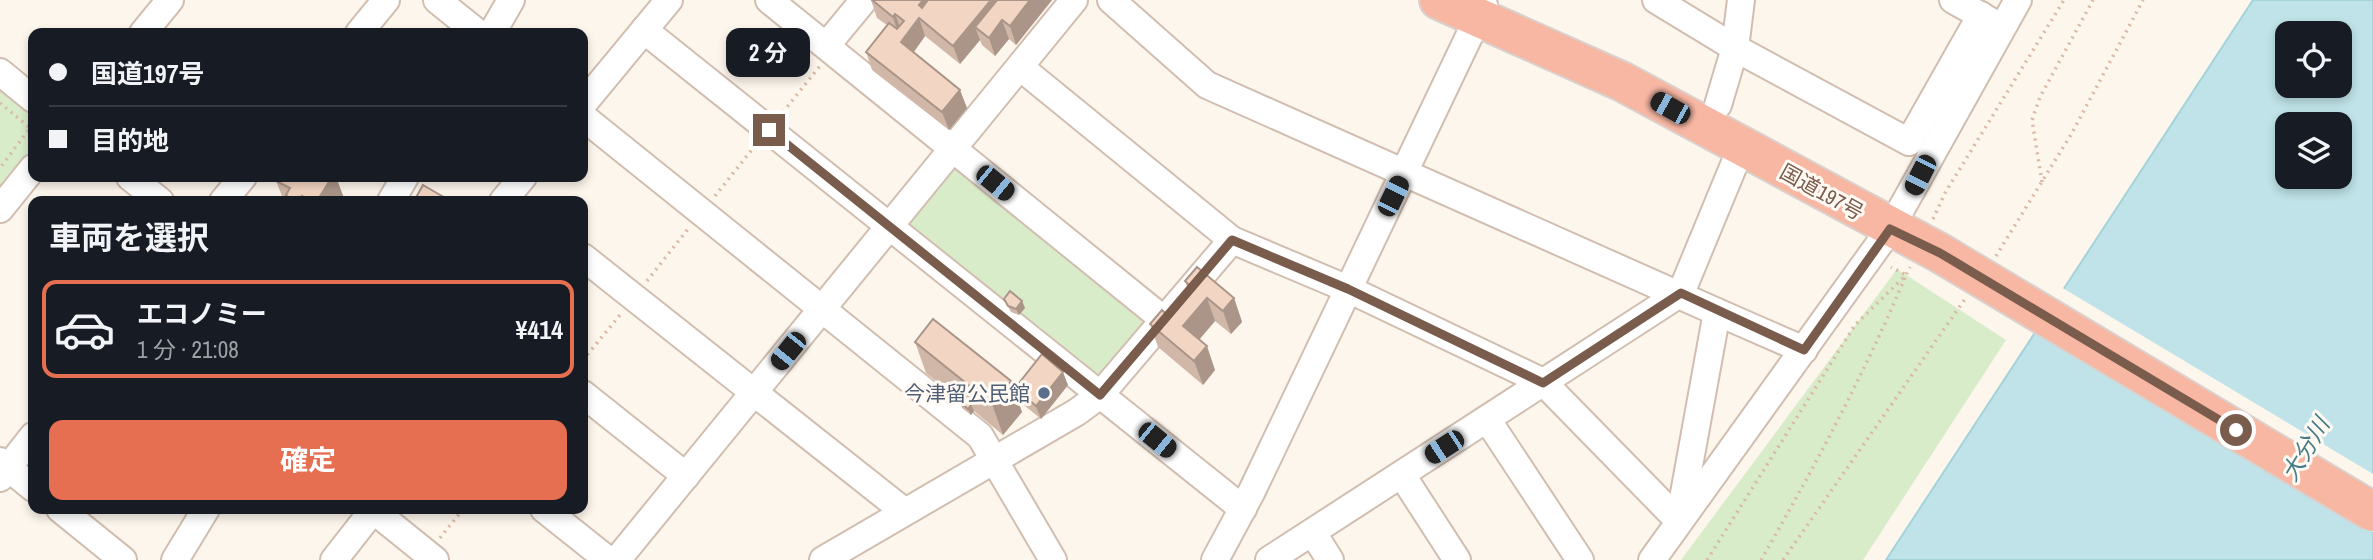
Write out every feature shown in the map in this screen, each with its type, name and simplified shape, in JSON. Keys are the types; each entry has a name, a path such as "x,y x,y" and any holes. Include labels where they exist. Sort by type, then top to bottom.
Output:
{"highway":[{"name":"国道197号","path":"1439,0 1489,6 1718,105 1887,232"},
{"name":"国道197号","path":"1489,6 1887,232 1945,246 2373,491"},
{"name":"国道197号","path":"1945,246 2373,512"}],"street":[{"path":"147,28 170,0"},
{"path":"363,28 386,0"},
{"path":"437,0 472,28"},
{"path":"495,28 512,0"},
{"path":"588,98 669,0"},
{"path":"769,0 1163,319"},
{"path":"829,49 864,0"},
{"path":"617,560 1074,0"},
{"path":"1111,0 1207,85 1681,293 1717,312 1804,350"},
{"path":"1656,0 1735,48 1909,142 1992,22 2018,0"},
{"path":"1718,105 1735,48 1741,0"},
{"path":"1953,0 1992,22"},
{"path":"1215,560 1243,509 1404,173 1489,6"},
{"path":"1652,560 1887,232 1992,22"},
{"path":"644,30 1243,509"},
{"path":"1020,67 1232,240 1348,289 1543,383 1679,521"},
{"path":"0,72 28,95"},
{"path":"588,121 980,436 1053,560"},
{"path":"1269,560 1681,293 1741,148"},
{"path":"0,209 28,174"},
{"path":"136,182 154,196"},
{"path":"227,196 239,182"},
{"path":"823,560 1077,412 1100,395 1232,240"},
{"path":"588,261 905,512"},
{"path":"1679,521 1717,312"},
{"path":"588,398 686,476"},
{"path":"1487,419 1580,560"},
{"path":"28,442 3,469 28,485"},
{"path":"1402,475 1457,560"},
{"path":"66,514 123,560"},
{"path":"175,560 203,514"},
{"path":"334,560 371,514"},
{"path":"380,514 437,550"},
{"path":"550,514 608,560"},
{"path":"1312,533 1330,560"}],"path":[{"path":"1945,193 2064,0"},
{"path":"2042,184 2032,120 2040,97 2093,0"},
{"path":"780,115 829,49"},
{"path":"0,103 28,126"},
{"path":"0,168 28,131"},
{"path":"708,205 757,145"},
{"path":"645,283 694,222"},
{"path":"1761,560 1798,495 1888,318 1906,275 1887,232"},
{"path":"1707,560 1855,325 1906,275"},
{"path":"588,354 622,312"},
{"path":"437,550 460,514"}],"green space":[{"path":"0,86 28,108 28,155 0,191"},
{"path":"954,165 1146,322 1100,381 906,225"},
{"path":"1897,269 2006,340 1863,560 1681,560"}],"water":[{"name":"大分川","path":"2253,0 2373,0 2373,560 1886,560"}],"pier":[{"path":"2061,287 2373,474 2373,532 2034,329"}],"building":[{"path":"872,0 923,0 919,5 922,8 928,0 991,0 953,46 919,18 901,42 960,90 942,112 866,52 889,23 897,29 904,21 895,14 893,17"},
{"path":"997,0 1030,0 1010,26 1002,20 989,38 975,27"},
{"path":"278,182 329,182 320,196 287,196 290,188"},
{"path":"423,185 442,196 417,196"},
{"path":"1197,267 1234,298 1223,311 1207,298 1183,326 1207,346 1194,361 1150,324 1162,310 1166,314 1190,286 1185,281"},
{"path":"1010,291 1022,301 1016,309 1008,306 1004,299"},
{"path":"933,319 1011,381 992,404 915,342"},
{"path":"1042,354 1063,372 1036,406 1015,388"},
{"path":"963,398 971,405 968,409 960,402"}],"place":[{"name":"今津留公民館","path":"1044,393"}],"route":[{"path":"769,130 1100,395 1232,240 1348,289 1543,383 1681,293 1717,312 1804,350 1890,229 1940,253 2236,430"}]}
